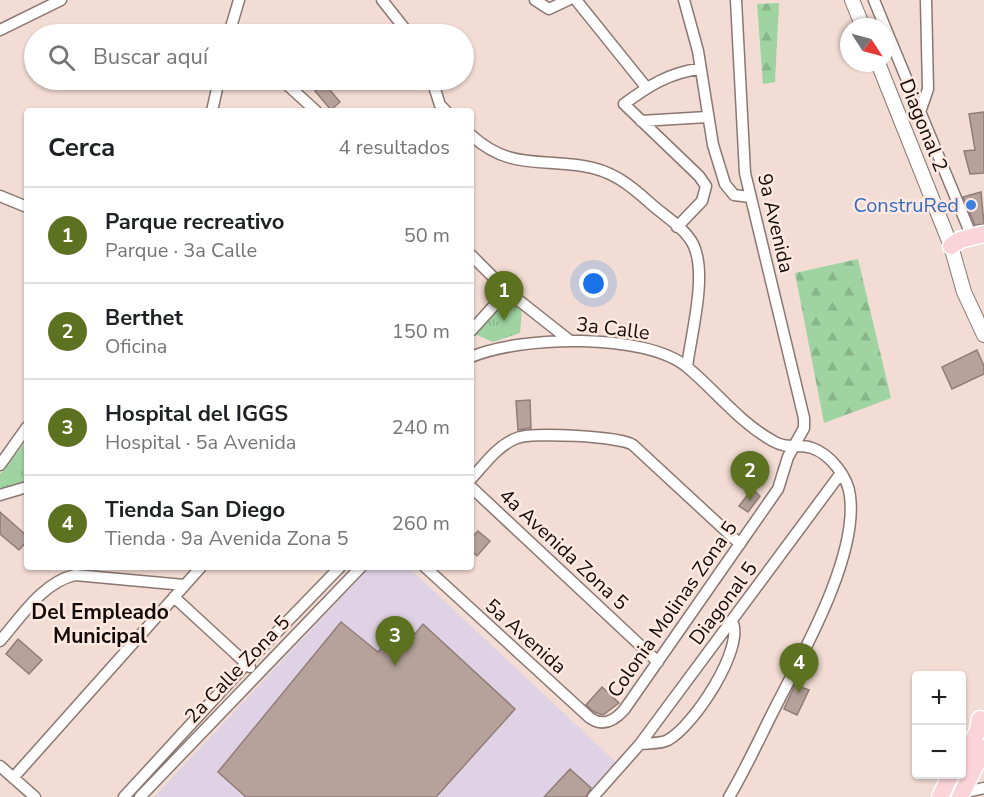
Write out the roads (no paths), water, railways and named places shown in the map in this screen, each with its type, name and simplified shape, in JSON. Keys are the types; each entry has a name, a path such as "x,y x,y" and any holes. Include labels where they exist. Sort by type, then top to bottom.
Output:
{"main road":[{"path":"951,246 978,235"},
{"path":"966,744 982,714"},
{"path":"966,756 978,730 982,714"},
{"path":"957,796 984,748"},
{"path":"940,797 949,779"},
{"path":"956,779 954,784 957,796"}],"street":[{"path":"0,30 61,0"},
{"path":"233,24 239,0"},
{"path":"382,0 401,24"},
{"path":"535,0 549,9 568,0"},
{"path":"576,0 646,87"},
{"path":"684,0 698,51 713,145 729,190 739,197 750,197"},
{"name":"9a Avenida","path":"736,0 745,173 801,398 804,428 792,448"},
{"path":"852,0 859,18"},
{"path":"874,0 881,18"},
{"path":"920,112 928,89 926,0"},
{"path":"894,49 920,112 978,235"},
{"path":"677,227 702,201 706,186 699,176 624,104 646,87 676,74 700,69"},
{"name":"Diagonal 2","path":"882,72 951,246 958,276 984,335"},
{"path":"213,108 217,90"},
{"path":"293,90 313,108"},
{"path":"435,90 443,108"},
{"path":"641,121 707,117"},
{"path":"474,138 486,148 510,160 581,165 612,173 638,192 693,243 699,274 687,367"},
{"path":"0,196 24,206"},
{"path":"474,258 507,291 569,341"},
{"path":"474,328 507,291"},
{"name":"3a Calle","path":"474,356 504,345 569,341 660,352 687,367 762,434 783,447 792,448"},
{"path":"0,465 24,431"},
{"path":"474,475 490,457 517,438 576,436 624,440 740,544"},
{"path":"729,797 791,675 840,567 851,505 850,493 841,473 818,451 806,447 792,448"},
{"name":"Colonia Molinas Zona 5","path":"608,722 624,710 778,489 792,448"},
{"name":"Diagonal 5","path":"592,797 640,744 841,473"},
{"path":"0,495 24,489"},
{"name":"4a Avenida Zona 5","path":"474,490 658,662"},
{"path":"13,778 198,570"},
{"name":"2a Calle Zona 5","path":"124,797 247,663 337,570"},
{"name":"2a Calle Zona 5","path":"140,797 358,570"},
{"name":"5a Avenida","path":"428,570 590,718 601,723 608,722"},
{"path":"0,640 51,585 75,571 184,585"},
{"path":"174,597 257,674"},
{"path":"640,744 668,740 699,711 714,687 734,641 735,628 732,621"},
{"path":"0,766 35,797"},
{"path":"957,796 984,788"}],"place":[{"name":"ConstruRed","path":"971,205"},
{"name":"Parque recreativo","path":"504,321"},
{"name":"Berthet","path":"750,501"},
{"name":"Hospital del IGGS","path":"395,666"},
{"name":"Tienda San Diego","path":"799,693"}],"district":[{"name":"Del Empleado Municipal","path":"100,624"}]}
